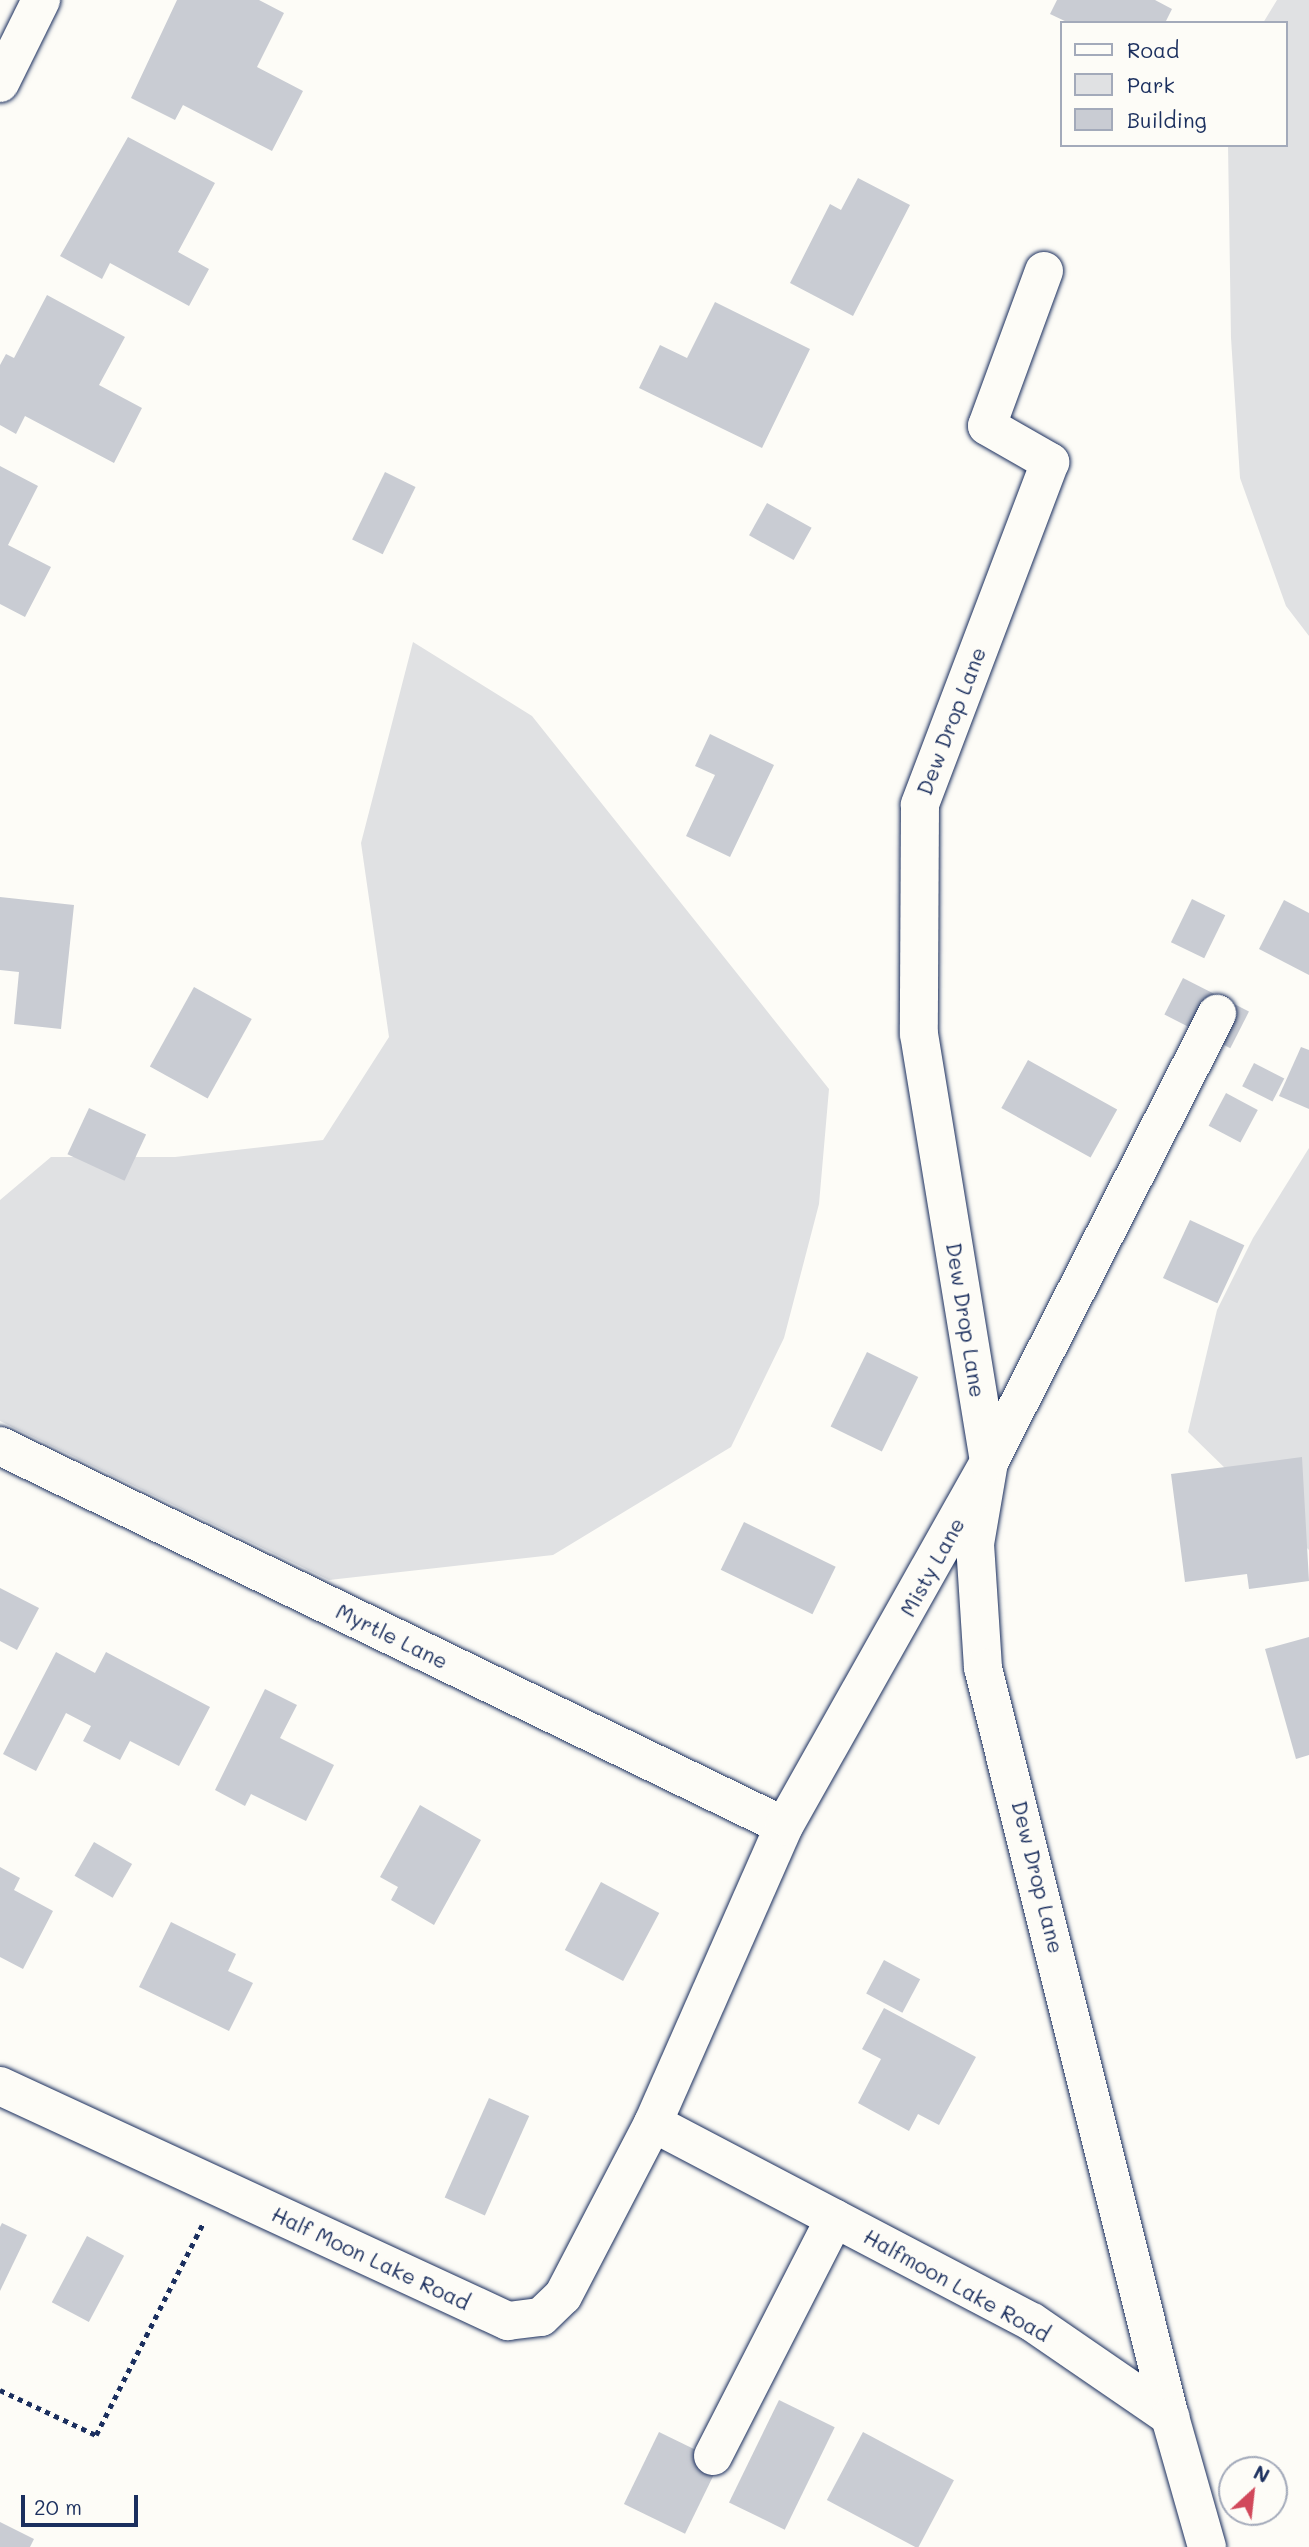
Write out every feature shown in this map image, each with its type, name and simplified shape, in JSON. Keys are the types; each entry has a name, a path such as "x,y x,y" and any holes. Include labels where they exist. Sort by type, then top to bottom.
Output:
{"street":[{"path":"0,83 41,0"},
{"name":"Dew Drop Lane","path":"1044,271 987,426 1050,462 920,806 919,1034 989,1462 975,1544 984,1668 1170,2417"},
{"name":"Misty Lane","path":"653,2123 783,1826 989,1462 1217,1014"},
{"name":"Myrtle Lane","path":"0,1446 783,1826"},
{"name":"Half Moon Lake Road","path":"0,2086 508,2322 541,2317 563,2296 653,2123"},
{"name":"Halfmoon Lake Road","path":"653,2123 1032,2322 1170,2417"},
{"path":"713,2456 835,2218"},
{"path":"1170,2417 1207,2547"}],"path":[{"path":"0,2390 96,2435 221,2188"}],"green space":[{"path":"1277,0 1309,0 1309,636 1286,606 1240,478 1231,338 1228,147 1288,147 1288,21 1264,21"},
{"path":"413,642 532,716 829,1089 819,1204 784,1338 731,1447 553,1555 329,1580 0,1421 0,1200 51,1157 175,1157 323,1140 389,1037 361,843"},
{"path":"1309,1148 1309,1550 1188,1432 1217,1310 1253,1238"}],"building":[{"path":"177,0 259,0 284,13 257,67 303,91 272,151 183,105 175,120 131,98"},
{"path":"1057,0 1155,0 1172,9 1166,21 1065,21 1050,14"},
{"path":"128,137 215,183 178,252 209,269 189,306 110,263 102,279 60,256"},
{"path":"858,178 910,205 853,316 790,283 830,204 841,210"},
{"path":"47,295 125,337 99,385 142,408 114,463 25,416 16,434 0,425 0,365 6,354 14,358"},
{"path":"715,302 810,349 762,448 639,388 660,345 687,358"},
{"path":"0,466 38,486 8,545 51,567 25,617 0,604"},
{"path":"385,472 416,487 383,554 352,539"},
{"path":"767,503 812,528 794,560 749,535"},
{"path":"710,734 774,765 730,857 686,836 715,775 695,766"},
{"path":"0,897 74,905 61,1029 14,1024 19,972 0,970"},
{"path":"1192,899 1225,915 1204,958 1171,942"},
{"path":"1284,900 1309,913 1309,975 1259,949"},
{"path":"1183,978 1249,1012 1230,1048 1164,1015"},
{"path":"194,987 252,1019 208,1099 150,1067"},
{"path":"1301,1047 1309,1050 1309,1109 1279,1096"},
{"path":"1028,1060 1117,1109 1091,1158 1001,1108"},
{"path":"1254,1063 1284,1078 1272,1102 1242,1086"},
{"path":"1226,1093 1258,1110 1240,1143 1209,1126"},
{"path":"89,1108 146,1135 125,1181 67,1154"},
{"path":"1190,1220 1244,1245 1217,1303 1163,1278"},
{"path":"867,1352 918,1377 882,1452 831,1427"},
{"path":"1302,1457 1309,1581 1249,1589 1247,1574 1185,1582 1171,1474"},
{"path":"744,1522 836,1567 812,1614 721,1570"},
{"path":"0,1588 39,1608 17,1650 0,1641"},
{"path":"1309,1637 1309,1755 1296,1759 1265,1649"},
{"path":"56,1652 95,1673 106,1652 210,1707 179,1766 130,1741 120,1760 83,1741 91,1726 66,1713 36,1771 3,1754"},
{"path":"265,1689 297,1705 280,1738 334,1765 306,1821 251,1794 245,1806 215,1790"},
{"path":"420,1805 481,1840 434,1925 391,1900 398,1887 380,1877"},
{"path":"94,1842 132,1864 113,1898 74,1876"},
{"path":"0,1867 20,1878 14,1890 53,1911 23,1969 0,1957"},
{"path":"601,1882 659,1913 623,1981 565,1950"},
{"path":"171,1922 236,1954 228,1971 253,1983 229,2031 139,1987"},
{"path":"884,1960 920,1979 902,2013 866,1994"},
{"path":"884,2008 976,2057 939,2125 918,2114 909,2131 858,2103 881,2059 862,2049"},
{"path":"489,2098 529,2116 485,2215 445,2198"},
{"path":"2,2223 27,2235 0,2291 0,2227"},
{"path":"87,2236 124,2256 89,2322 52,2302"},
{"path":"779,2400 835,2427 785,2530 729,2502"},
{"path":"659,2432 720,2462 685,2534 624,2504"},
{"path":"863,2432 954,2480 919,2547 827,2500"},
{"path":"0,2522 34,2539 30,2547 0,2547"}]}
